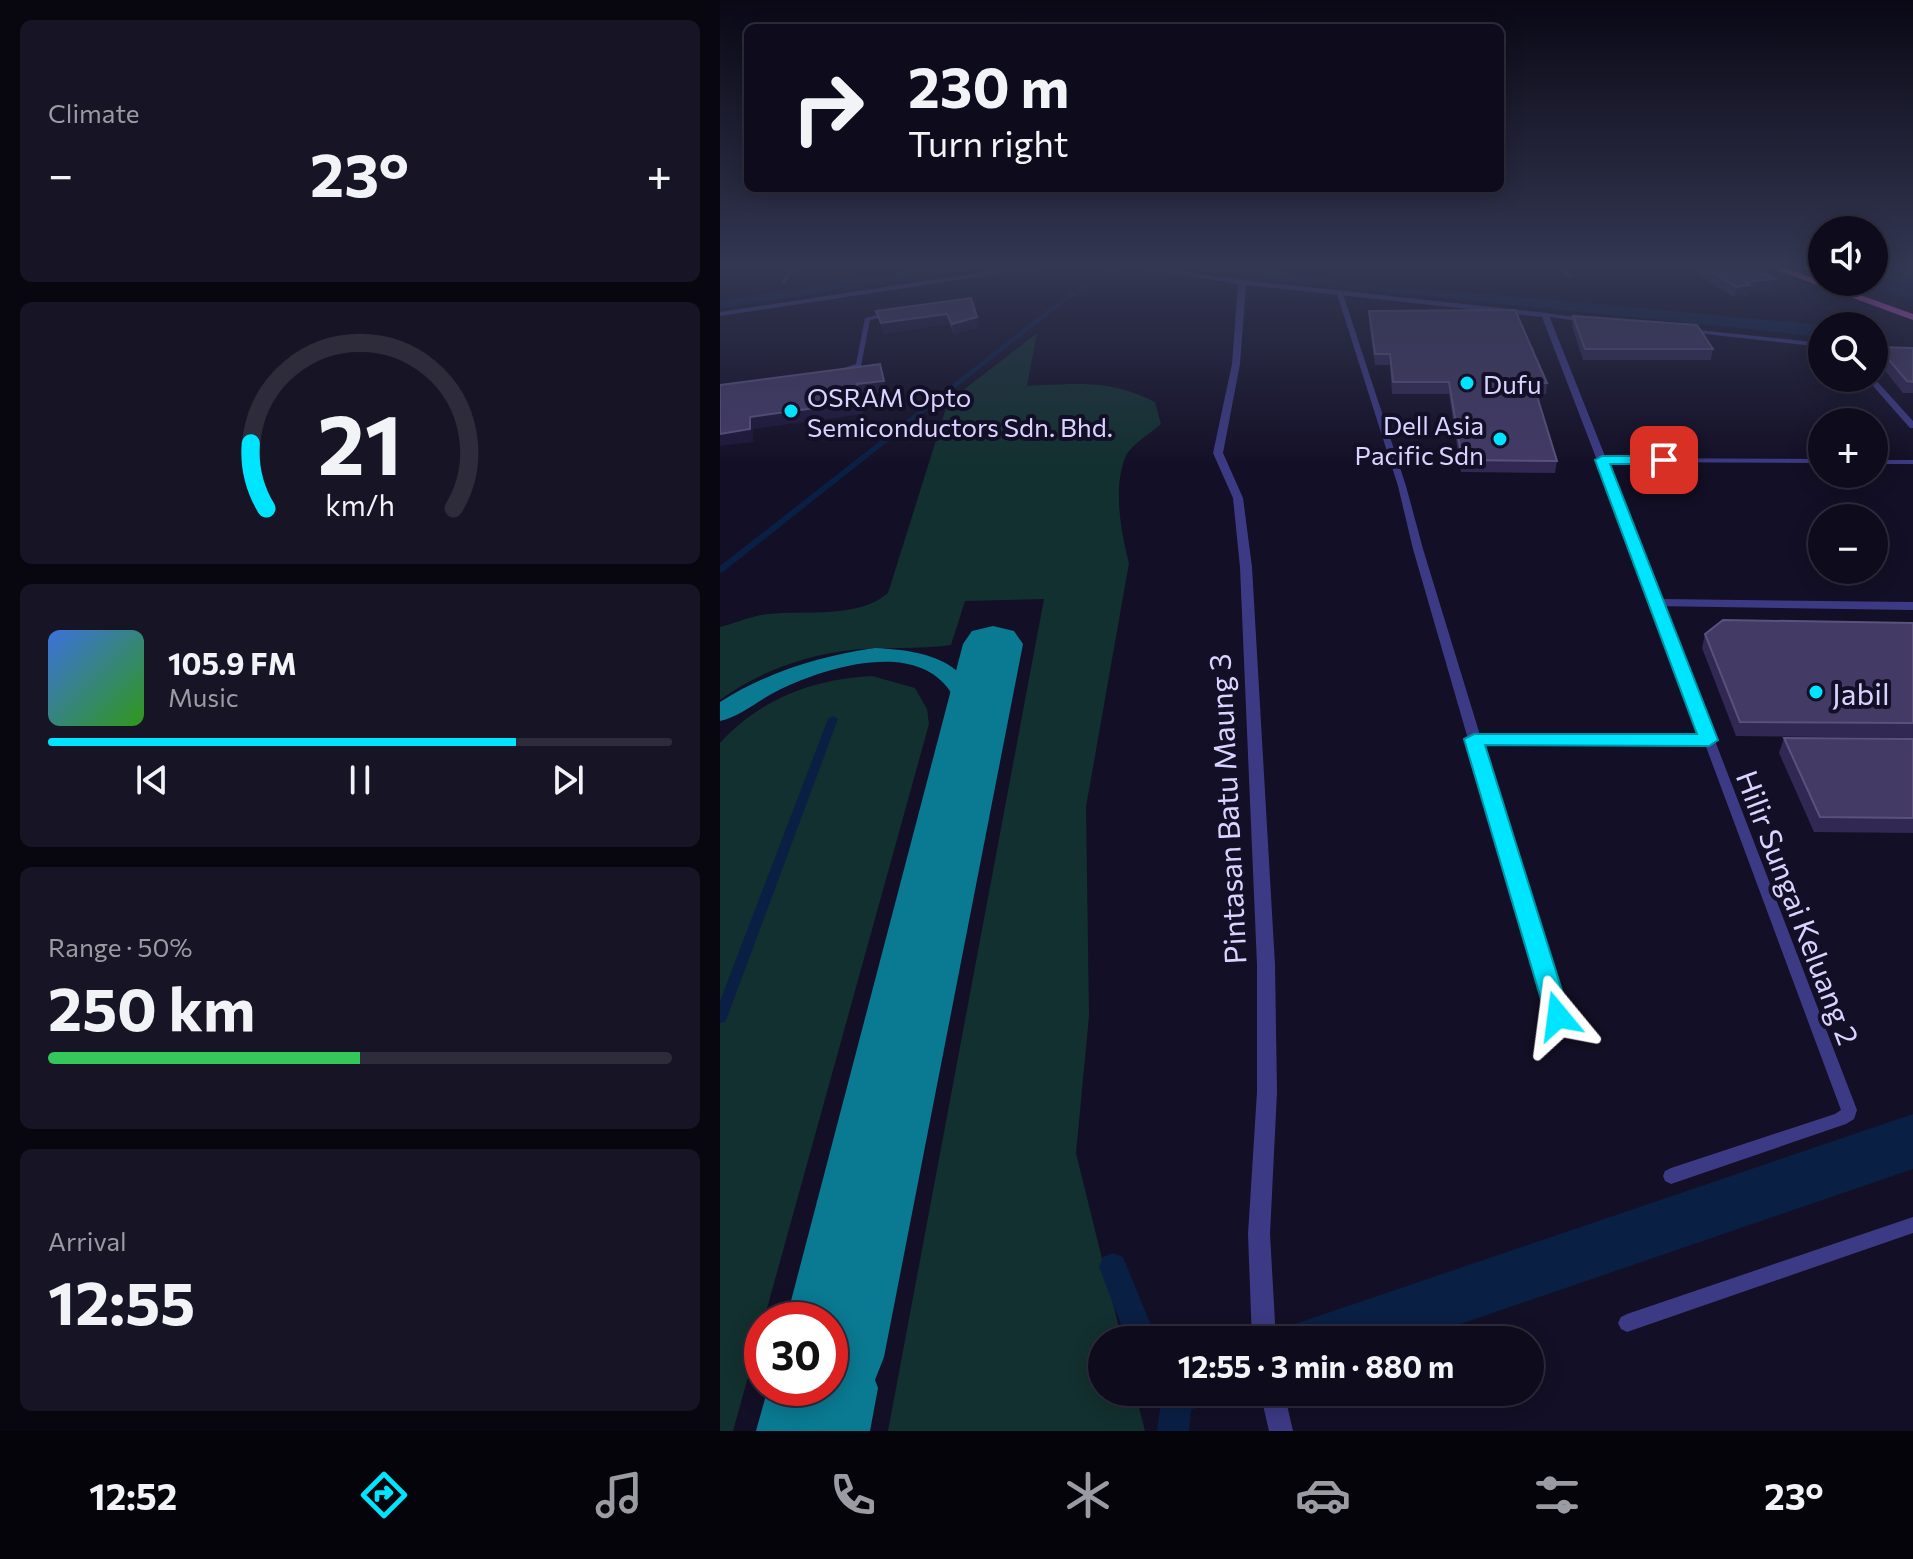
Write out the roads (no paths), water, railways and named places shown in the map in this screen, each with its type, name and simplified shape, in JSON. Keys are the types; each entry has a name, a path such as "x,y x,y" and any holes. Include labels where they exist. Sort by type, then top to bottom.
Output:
{"street":[{"path":"825,373 859,365 865,333"},
{"name":"Pintasan Batu Maung 3","path":"1238,333 1236,364 1218,453 1238,498 1242,519 1248,615 1266,965 1267,1092 1259,1234 1263,1326"},
{"path":"1353,333 1402,486 1558,1016"},
{"name":"Hilir Sungai Keluang 2","path":"1552,333 1709,740 1848,1114 1671,1176"},
{"path":"1711,333 1808,343"},
{"path":"1883,392 1913,426"},
{"path":"1602,460 1808,461"},
{"path":"1888,462 1913,462"},
{"path":"1657,603 1913,606"},
{"path":"1474,739 1709,740"},
{"path":"1627,1323 1913,1225"},
{"path":"1275,1406 1281,1431"}],"water":[{"path":"1913,1114 1913,1169 1455,1326 1289,1326"}],"waterway":[{"path":"720,570 1022,333"},
{"path":"720,1018 833,719"},
{"path":"1113,1267 1126,1301"},
{"path":"1130,1313 1136,1326"},
{"path":"1173,1431 1176,1406"}],"place":[{"name":"Dufu","path":"1467,383"},
{"name":"OSRAM Opto Semiconductors Sdn. Bhd.","path":"791,411"},
{"name":"Dell Asia Pacific Sdn","path":"1500,439"},
{"name":"Jabil","path":"1816,692"}]}
